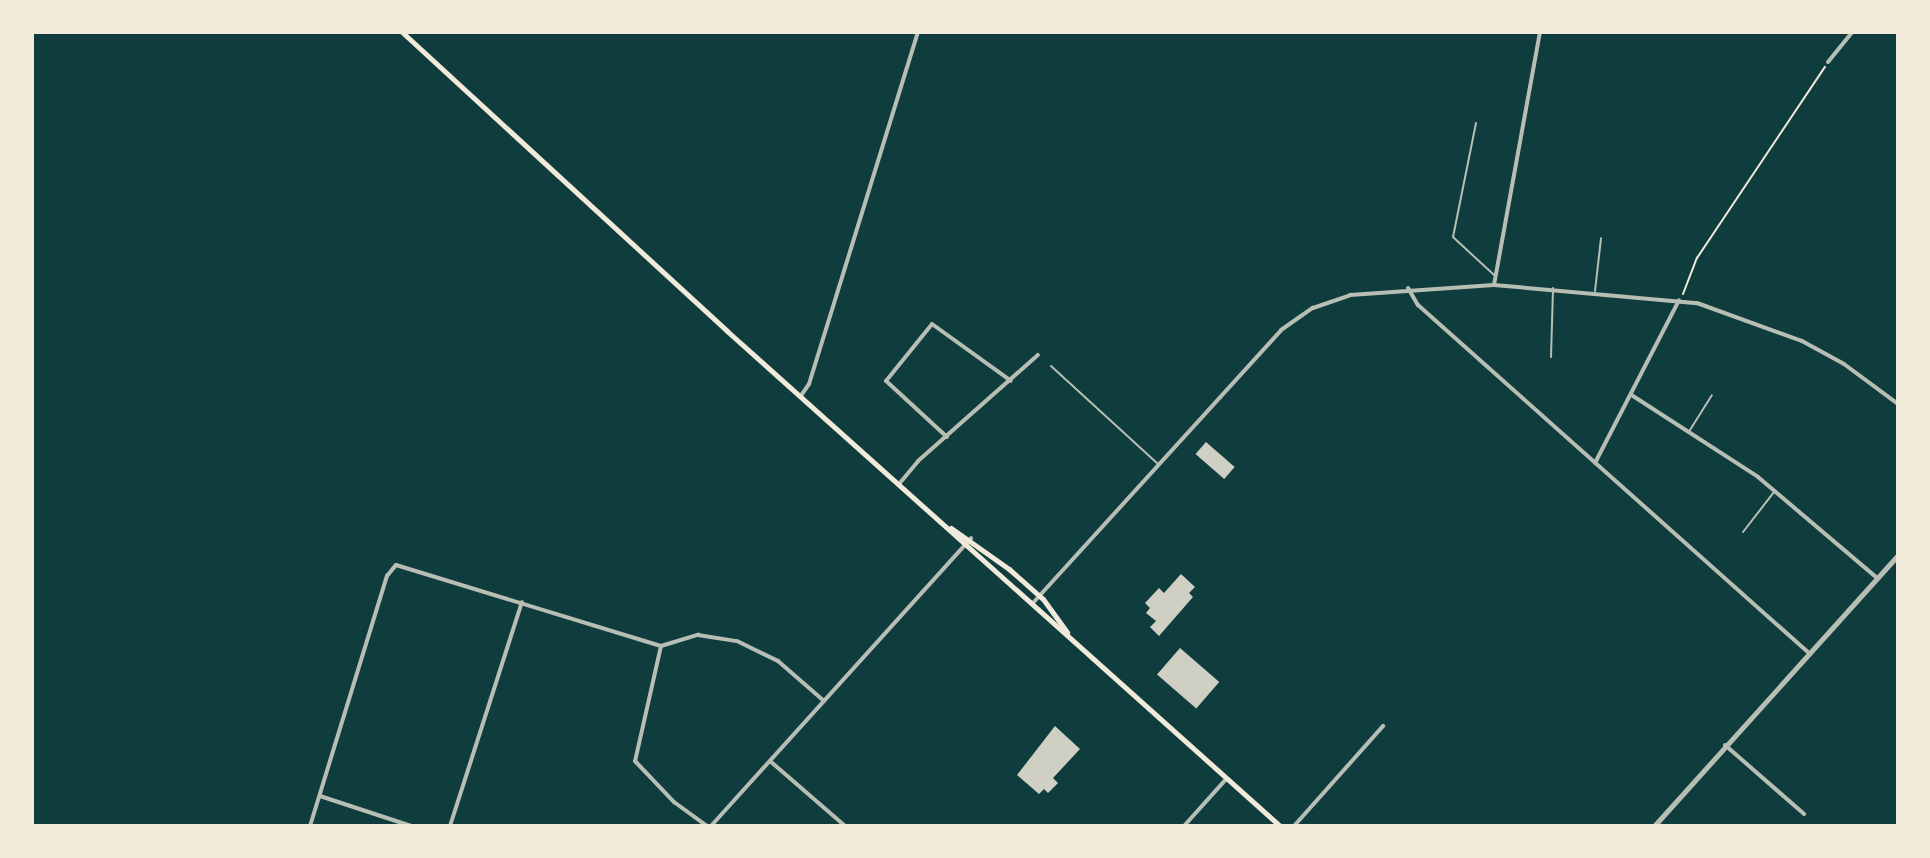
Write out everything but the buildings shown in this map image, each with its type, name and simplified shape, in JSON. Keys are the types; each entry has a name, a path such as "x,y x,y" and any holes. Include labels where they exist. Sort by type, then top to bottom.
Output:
{"main road":[{"path":"402,32 800,397 1280,826"},
{"path":"945,525 971,538 1039,596 1070,637"}],"street":[{"path":"800,397 809,384 918,32"},
{"path":"1494,285 1540,32"},
{"path":"1828,62 1852,32"},
{"path":"1032,604 1158,464 1298,317 1350,295 1408,288 1494,285 1679,300 1802,341 1898,404"},
{"path":"1408,288 1418,305 1810,654"},
{"path":"1595,463 1633,396 1679,300"},
{"path":"947,437 886,381 932,324 1011,381"},
{"path":"899,484 1038,355"},
{"path":"1633,396 1690,430 1775,491 1877,578"},
{"path":"661,646 635,761 674,802 709,826 971,538"},
{"path":"1654,826 1898,555"},
{"path":"310,826 387,576 396,565 661,646 698,635 737,641 778,661 824,701"},
{"path":"450,826 522,602"},
{"path":"1294,826 1383,726"},
{"path":"1725,745 1804,814"},
{"path":"770,761 845,826"},
{"path":"1184,826 1227,778"},
{"path":"320,796 411,826"}],"lane":[{"path":"1476,123 1453,237 1495,276"},
{"path":"1595,291 1601,238"},
{"path":"1551,357 1553,288"},
{"path":"1051,366 1158,464"},
{"path":"1690,430 1712,395"},
{"path":"1743,532 1775,491"}],"path":[{"path":"1679,300 1697,258 1828,62"}]}
